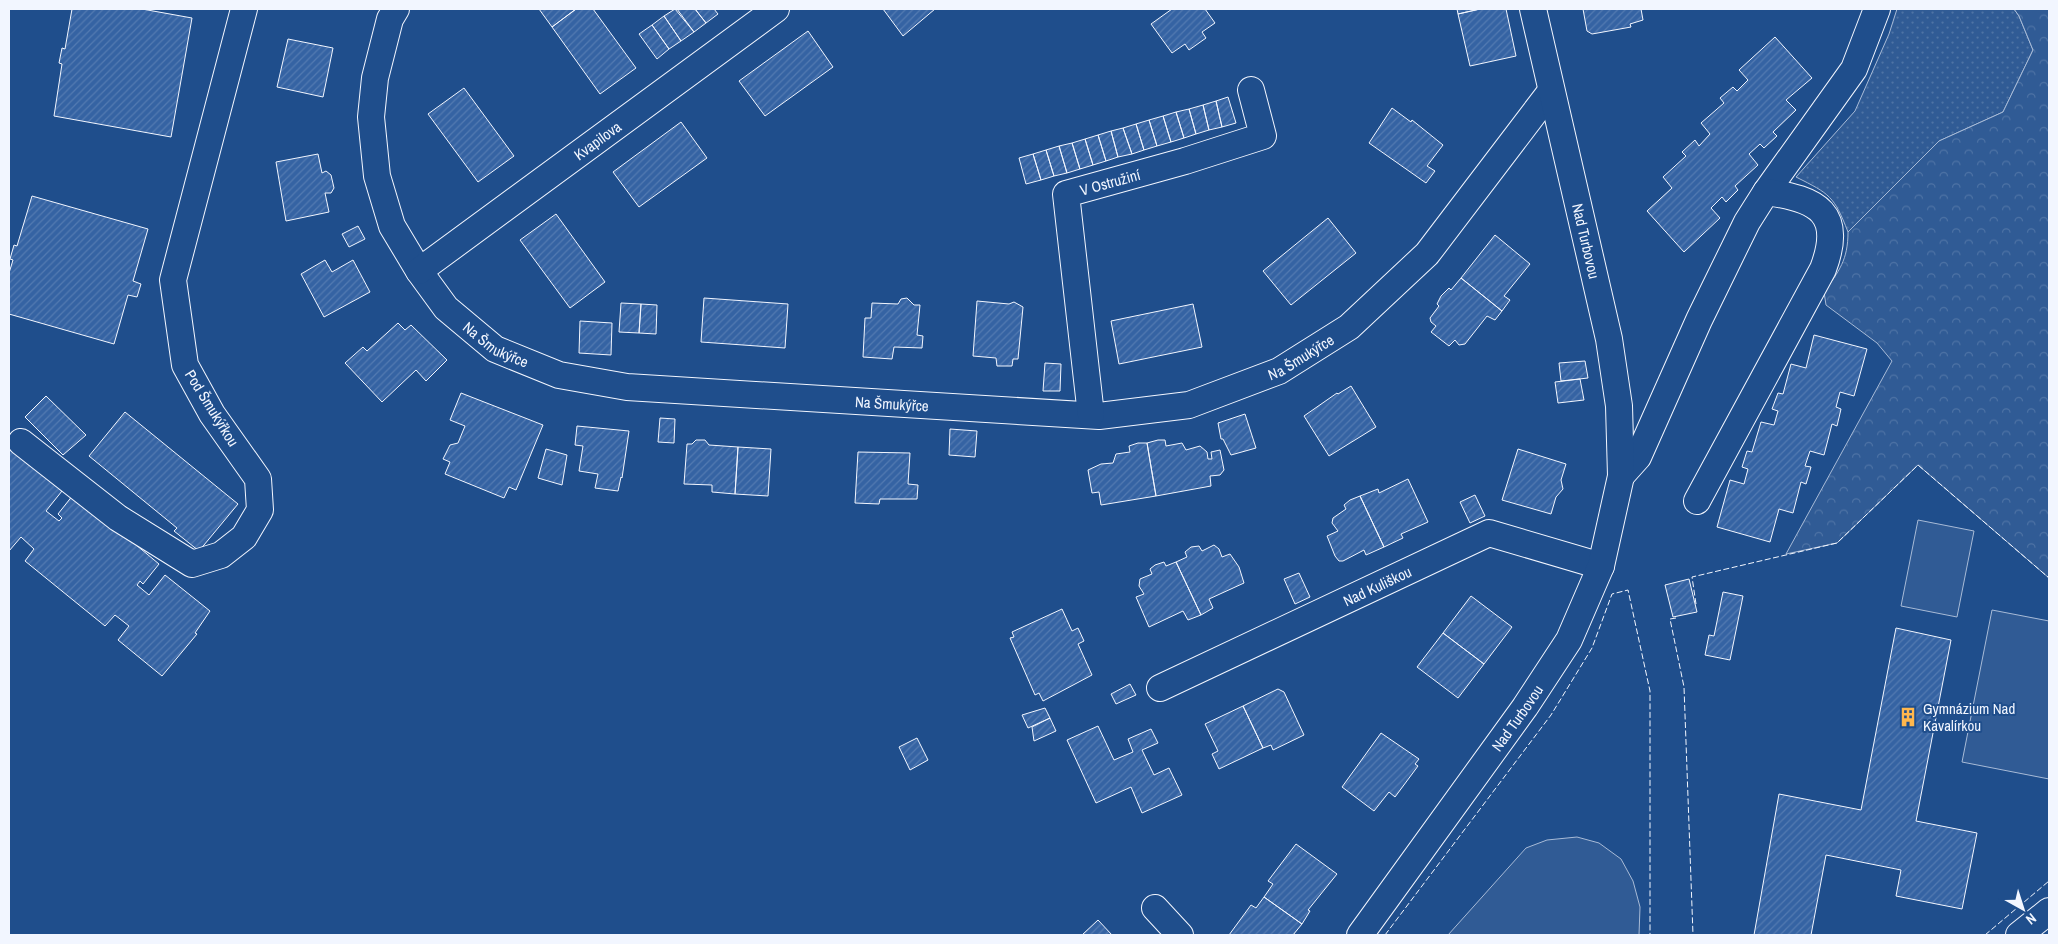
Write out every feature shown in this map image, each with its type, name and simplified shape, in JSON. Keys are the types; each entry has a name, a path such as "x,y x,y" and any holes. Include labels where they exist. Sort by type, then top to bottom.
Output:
{"street":[{"name":"Pod Šmukýřkou","path":"22,442 118,518 192,564 221,555 244,537 260,510 258,479 212,414 185,365 173,280 244,9"},
{"name":"Na Šmukýřce","path":"396,9 390,19 375,78 371,117 377,176 392,226 419,271 446,308 495,349 559,375 627,387 1091,416 1189,405 1279,371 1349,328 1427,254 1552,92"},
{"name":"Kvapilova","path":"419,271 776,9"},
{"name":"Nad Turbovou","path":"1360,935 1525,707 1564,647 1601,566 1621,476 1618,406 1608,339 1533,9"},
{"name":"Nad Turbovou","path":"1621,476 1638,457 1747,222 1766,192 1854,70 1877,9"},
{"name":"V Ostružiní","path":"1091,416 1066,194 1185,161 1263,136 1251,90"},
{"path":"1697,501 1823,269 1831,248 1832,229 1819,208 1794,196 1766,192"},
{"name":"Nad Kuliškou","path":"1160,688 1489,533 1601,566"},
{"path":"1155,908 1180,935"},
{"path":"2019,935 2049,911"}],"green space":[{"path":"1897,9 2014,9 2019,16 2033,50 2003,112 1939,141 1848,232 1839,211 1830,197 1796,177 1855,111 1889,34"},
{"path":"2014,9 2049,9 2049,578 1918,465 1837,543 1786,554 1892,361 1877,343 1826,305 1824,292 1842,265 1848,242 1848,232 1939,141 2003,112 2033,50 2019,16"},
{"path":"1918,520 1974,531 1957,617 1901,606"},
{"path":"1992,610 2049,621 2049,779 1962,762"},
{"path":"1577,837 1599,843 1621,859 1633,881 1640,907 1639,935 1448,935 1526,848 1547,840"}],"building":[{"path":"72,9 142,9 192,18 171,137 54,116 62,64 59,63 62,48 65,49"},
{"path":"539,9 576,9 552,27"},
{"path":"576,9 593,9 636,68 600,94 552,27"},
{"path":"675,9 694,32 681,41 664,16"},
{"path":"677,9 695,9 706,23 694,32"},
{"path":"695,9 714,9 718,14 706,23"},
{"path":"883,9 935,9 903,36"},
{"path":"1172,9 1205,9 1215,23 1202,32 1206,38 1189,50 1185,44 1172,53 1151,24"},
{"path":"1457,9 1480,9 1458,14"},
{"path":"1480,9 1506,9 1516,56 1470,66 1458,14"},
{"path":"1583,9 1641,9 1643,20 1630,24 1631,27 1592,34 1587,31"},
{"path":"664,16 681,41 669,49 652,25"},
{"path":"652,25 669,49 657,59 639,34"},
{"path":"808,31 833,67 765,116 739,81"},
{"path":"1775,37 1812,78 1786,100 1796,110 1773,132 1777,136 1764,148 1760,144 1749,154 1758,165 1735,186 1738,190 1726,202 1722,197 1711,208 1720,218 1684,252 1647,211 1672,188 1663,177 1686,156 1682,152 1695,140 1699,146 1710,134 1701,123 1724,103 1720,98 1733,87 1737,91 1748,80 1739,70"},
{"path":"288,39 333,48 323,97 277,87"},
{"path":"464,88 514,156 478,182 428,114"},
{"path":"1228,97 1236,123 1222,127 1216,101"},
{"path":"1216,101 1222,127 1209,130 1203,105"},
{"path":"1203,105 1209,130 1196,134 1189,109"},
{"path":"1392,108 1411,122 1412,120 1443,145 1427,166 1435,171 1426,183 1369,143"},
{"path":"1189,109 1196,134 1184,138 1176,112"},
{"path":"1176,112 1184,138 1171,142 1163,116"},
{"path":"1163,116 1171,142 1157,146 1149,120"},
{"path":"1149,120 1157,146 1144,150 1136,124"},
{"path":"681,122 707,158 639,207 613,172"},
{"path":"1136,124 1144,150 1132,154 1123,128"},
{"path":"1123,128 1132,154 1118,157 1111,131"},
{"path":"1111,131 1118,157 1106,161 1098,135"},
{"path":"1098,135 1106,161 1093,165 1085,139"},
{"path":"1085,139 1093,165 1080,169 1072,143"},
{"path":"1072,143 1080,169 1067,173 1059,146"},
{"path":"1059,146 1067,173 1054,176 1046,150"},
{"path":"1046,150 1054,176 1041,180 1033,154"},
{"path":"318,154 322,173 326,171 331,175 334,188 331,193 325,193 329,212 286,221 276,162"},
{"path":"1033,154 1041,180 1026,184 1019,158"},
{"path":"32,196 148,229 133,281 141,284 137,297 128,295 114,344 9,314 9,273 13,260 10,259 14,245 17,246"},
{"path":"556,214 605,282 570,308 520,240"},
{"path":"1328,218 1356,253 1291,305 1263,271"},
{"path":"358,226 365,239 349,247 342,234"},
{"path":"1495,235 1530,264 1504,296 1510,300 1502,311 1461,278"},
{"path":"325,260 332,272 353,260 370,292 324,317 301,274"},
{"path":"1461,278 1502,311 1495,320 1487,316 1465,344 1459,345 1455,340 1449,346 1431,332 1436,326 1431,322 1430,318 1439,306 1437,304 1441,296 1449,288 1451,290"},
{"path":"704,298 788,304 785,348 701,342"},
{"path":"907,298 914,305 920,305 917,335 923,336 922,348 894,347 892,359 863,357 865,318 871,318 872,303 898,304 901,299"},
{"path":"977,301 1009,304 1014,302 1023,307 1018,359 1013,359 1012,366 997,366 996,358 973,356"},
{"path":"621,303 641,304 639,333 619,332"},
{"path":"641,304 657,305 656,334 639,333"},
{"path":"1193,304 1202,347 1119,364 1111,321"},
{"path":"580,321 612,323 611,355 579,353"},
{"path":"398,323 405,330 411,325 447,360 426,381 416,370 382,402 345,363 363,347 367,351"},
{"path":"1814,335 1867,349 1854,396 1840,392 1836,407 1841,409 1837,426 1832,424 1824,455 1810,451 1805,466 1811,467 1806,484 1801,482 1793,513 1779,509 1770,542 1717,527 1730,480 1744,484 1748,469 1742,467 1747,451 1752,452 1761,422 1774,425 1778,411 1772,409 1778,393 1783,394 1791,364 1806,368"},
{"path":"1585,361 1588,378 1561,381 1559,363"},
{"path":"1045,363 1061,364 1060,391 1043,391"},
{"path":"1580,379 1584,400 1558,403 1555,382"},
{"path":"1351,386 1376,427 1329,456 1304,416 1337,393"},
{"path":"461,393 543,425 516,490 509,487 504,498 445,474 450,462 443,459 450,445 458,443 465,426 450,420"},
{"path":"46,396 86,435 63,455 25,417"},
{"path":"125,412 238,504 199,551 174,531 177,528 89,456"},
{"path":"1245,414 1256,448 1231,455 1223,439 1221,439 1218,423"},
{"path":"660,418 675,419 674,443 658,442"},
{"path":"577,426 629,431 622,478 618,491 595,488 598,474 579,471 583,446 575,445"},
{"path":"950,429 977,431 975,457 949,455"},
{"path":"696,440 705,440 709,445 738,447 735,494 712,492 712,485 684,484 687,444 692,444"},
{"path":"1165,440 1166,446 1182,443 1186,450 1200,446 1207,452 1208,459 1212,459 1211,452 1220,450 1224,470 1220,475 1210,476 1211,486 1156,496 1147,443"},
{"path":"1147,443 1156,496 1101,505 1099,492 1092,493 1088,470 1101,464 1113,463 1116,454 1130,452 1129,446"},
{"path":"9,447 62,491 46,511 59,521 62,518 58,514 73,495 82,500 159,564 143,584 140,581 137,585 149,595 165,575 210,611 195,633 197,634 162,676 118,640 129,626 115,615 105,626 25,561 34,549 21,537 9,551"},
{"path":"738,447 771,449 768,496 735,494"},
{"path":"546,449 567,455 562,485 538,478"},
{"path":"1518,449 1566,464 1561,480 1563,489 1556,497 1551,514 1502,500"},
{"path":"858,452 910,453 908,484 918,485 917,499 880,499 879,504 855,503"},
{"path":"1408,479 1428,522 1401,534 1403,538 1384,547 1360,496 1378,489 1379,493"},
{"path":"1475,495 1485,516 1470,523 1460,502"},
{"path":"1360,496 1384,547 1366,555 1364,550 1343,561 1339,561 1327,536 1338,531 1332,523 1333,518 1346,509 1344,505 1350,500"},
{"path":"1214,545 1219,549 1222,557 1230,554 1239,567 1244,583 1209,599 1213,608 1201,615 1176,562 1187,557 1185,552 1191,547 1199,546 1202,551"},
{"path":"1164,562 1166,566 1176,562 1201,615 1188,620 1183,611 1149,627 1136,597 1144,594 1139,586 1140,579 1152,574 1150,569"},
{"path":"1299,573 1310,597 1295,604 1284,579"},
{"path":"1689,579 1697,612 1673,617 1665,585"},
{"path":"1723,592 1743,596 1730,660 1705,655 1709,635 1714,636"},
{"path":"1471,596 1512,627 1484,664 1443,633"},
{"path":"1062,609 1072,631 1078,628 1084,641 1078,644 1092,675 1043,701 1039,693 1035,695 1010,638 1014,637 1012,632"},
{"name":"Gymnázium Nad Kavalírkou","path":"1896,628 1951,640 1916,821 1977,833 1962,909 1896,896 1901,870 1826,855 1811,935 1754,935 1779,794 1861,810"},
{"path":"1443,633 1484,664 1458,698 1417,667"},
{"path":"1130,684 1136,695 1116,704 1111,694"},
{"path":"1278,689 1284,692 1304,735 1273,750 1271,745 1263,748 1243,706"},
{"path":"1243,706 1263,748 1219,769 1212,754 1218,751 1205,724"},
{"path":"1045,708 1050,718 1028,728 1022,715"},
{"path":"1050,718 1056,731 1034,741 1032,727"},
{"path":"1098,726 1114,760 1133,752 1128,739 1151,729 1158,743 1142,750 1154,775 1169,768 1182,795 1142,813 1131,787 1096,803 1067,740"},
{"path":"1381,733 1419,759 1415,764 1418,766 1395,797 1389,792 1374,811 1342,787"},
{"path":"917,738 928,760 910,770 899,747"},
{"path":"1296,844 1337,874 1308,910 1310,911 1302,924 1264,897 1273,884 1268,881"},
{"path":"1264,897 1302,924 1293,935 1229,935 1251,905 1256,908"},
{"path":"1098,920 1112,935 1082,935"}],"fence":[{"path":"1696,604 1692,577 1837,543 1918,465 2049,578"},
{"path":"1385,935 1551,715 1592,648 1612,594 1628,590 1650,691 1650,935"},
{"path":"1676,618 1670,619 1684,687 1693,935"},
{"path":"1985,935 2049,881"}],"place":[{"name":"Gymnázium Nad Kavalírkou","path":"1908,717"}]}
